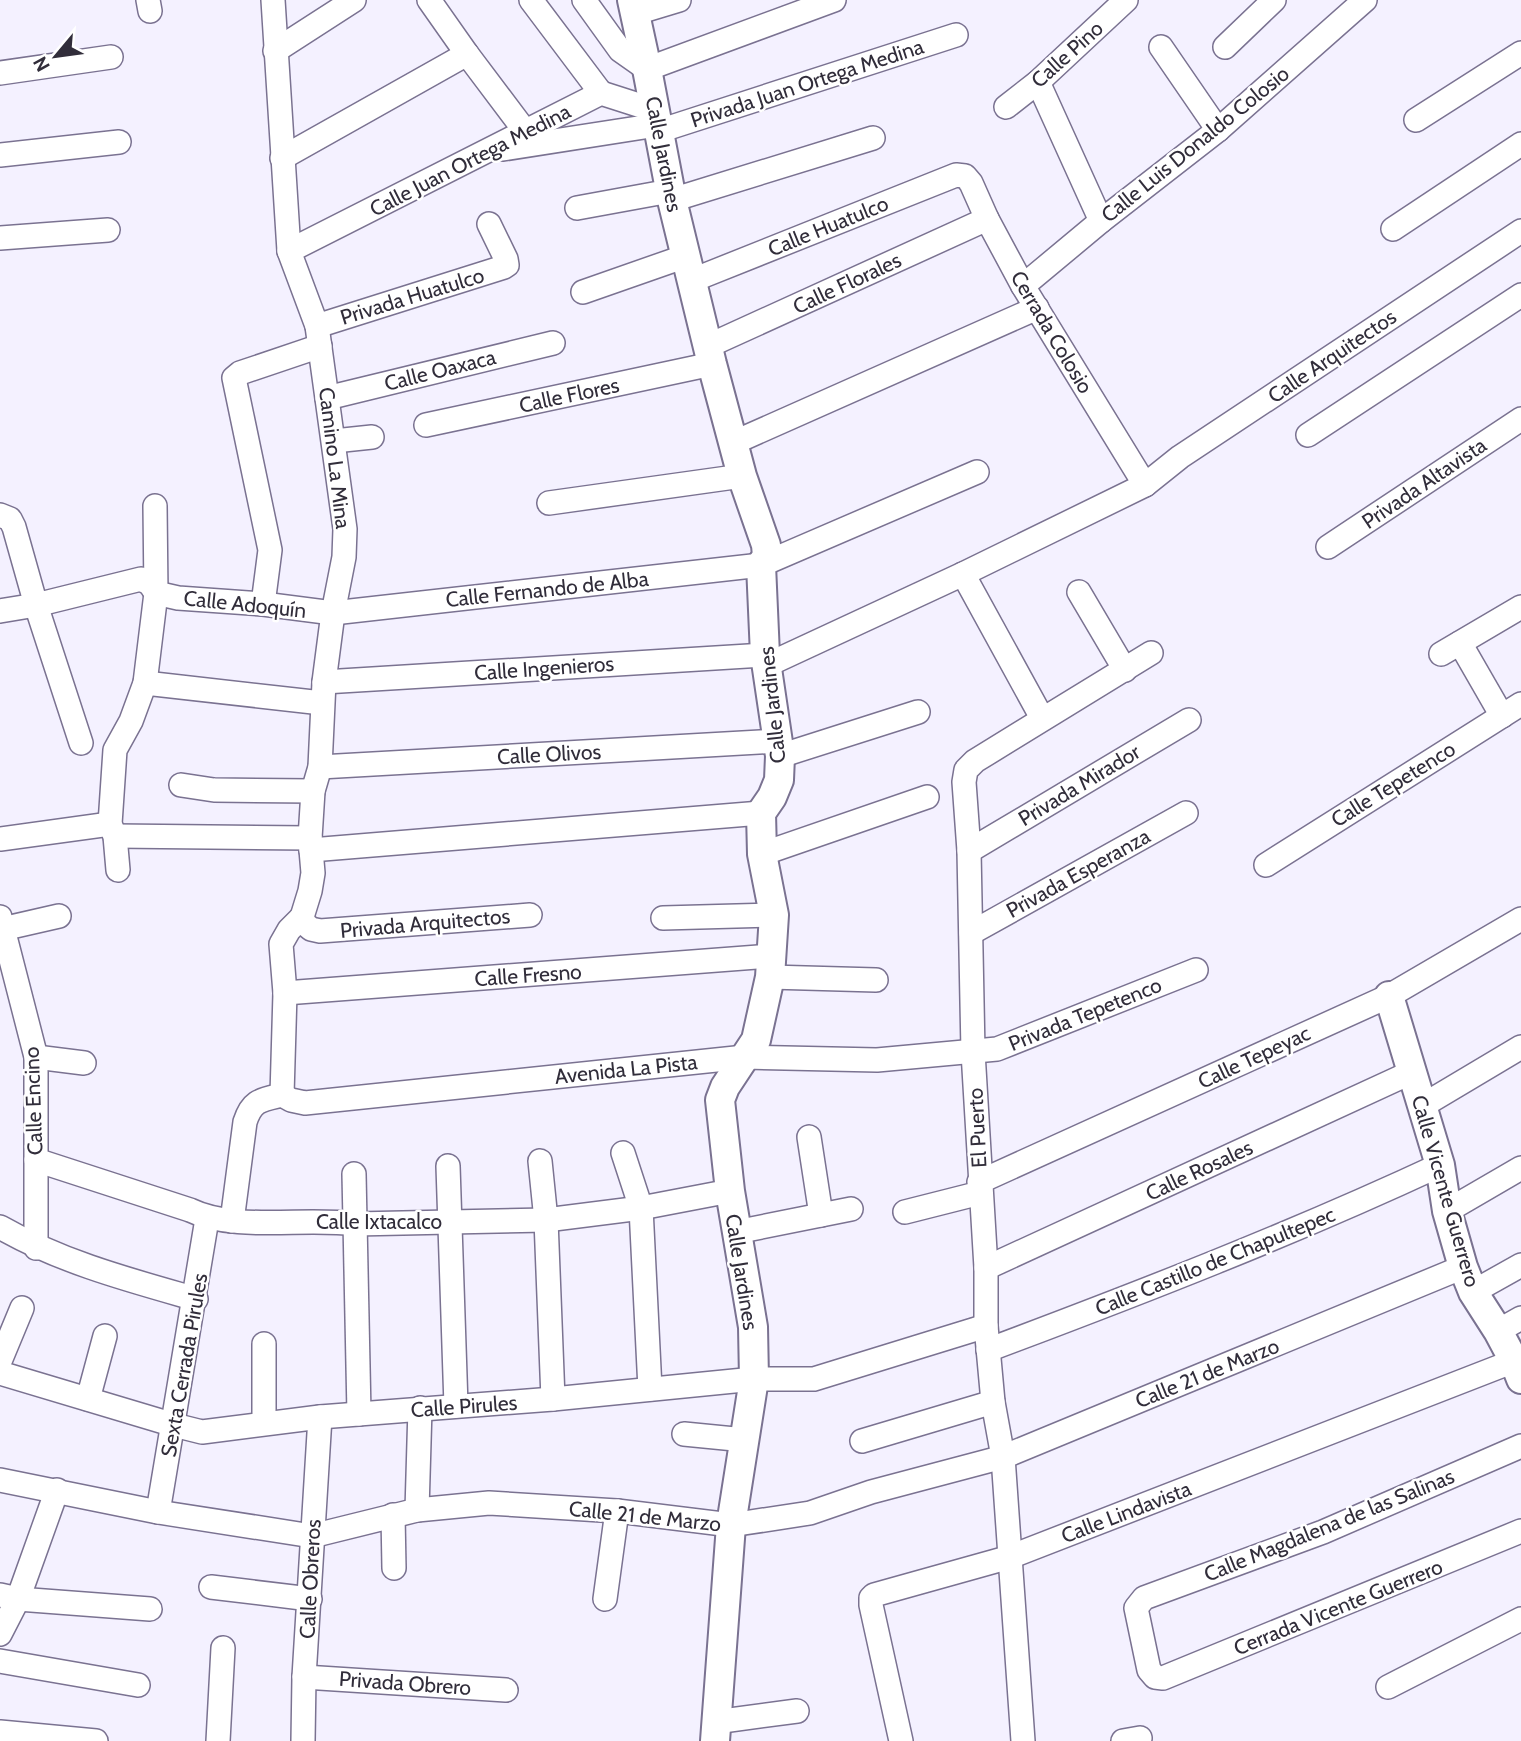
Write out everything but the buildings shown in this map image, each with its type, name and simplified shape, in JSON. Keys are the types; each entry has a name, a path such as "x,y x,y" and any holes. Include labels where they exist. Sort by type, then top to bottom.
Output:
{"main road":[{"name":"Calle Jardines","path":"634,6 671,195 710,355 742,476 766,545 766,556 761,565 766,660 779,749 779,780 761,813 762,854 774,915 770,967 756,1040 725,1087 719,1113 753,1327 754,1379 731,1525 715,1732"},
{"name":"Calle Vicente Guerrero","path":"1389,996 1440,1165 1447,1211 1468,1279 1509,1324 1518,1370"}],"street":[{"name":"Camino La Mina","path":"273,0 289,251 318,336 345,529 344,557 333,613 323,693 320,767 313,791 313,873 302,917 289,930 281,944 285,993"},
{"path":"275,51 354,0"},
{"path":"429,0 525,131"},
{"path":"531,0 601,93 657,122"},
{"path":"584,0 621,50 648,69 834,0"},
{"path":"634,6 679,0"},
{"name":"Calle Pino","path":"1006,107 1038,82 1126,0"},
{"path":"1225,47 1274,0"},
{"name":"Calle Luis Donaldo Colosio","path":"1023,286 1218,130 1365,0"},
{"name":"Privada Juan Ortega Medina","path":"489,151 657,122 956,35"},
{"path":"1161,47 1218,130"},
{"path":"1416,120 1521,53"},
{"path":"282,158 467,54"},
{"path":"0,73 111,57"},
{"path":"1038,82 1101,221"},
{"name":"Calle Juan Ortega Medina","path":"289,251 601,93"},
{"path":"577,208 671,195 873,138"},
{"path":"0,156 119,142"},
{"path":"1393,229 1521,144"},
{"name":"Calle Huatulco","path":"689,268 956,175 965,176"},
{"name":"Cerrada Colosio","path":"965,176 1023,286 1145,485"},
{"name":"Calle Florales","path":"710,355 987,219"},
{"name":"Privada Huatulco","path":"263,604 270,550 234,378 318,336 500,270 507,265 505,254 489,224"},
{"path":"0,238 108,230"},
{"name":"Calle Arquitectos","path":"1145,485 1181,457 1521,231"},
{"path":"583,292 689,268"},
{"path":"1308,435 1521,295"},
{"path":"733,443 1037,308"},
{"name":"Calle Oaxaca","path":"327,398 553,343"},
{"name":"Calle Flores","path":"426,425 710,355"},
{"name":"Privada Altavista","path":"1328,547 1521,419"},
{"path":"334,441 372,438"},
{"name":"Calle Fernando de Alba","path":"333,613 761,565 978,472"},
{"path":"549,503 742,476"},
{"name":"Calle Ingenieros","path":"145,683 323,693 766,660 963,574 1145,485"},
{"path":"118,870 112,830 115,750 131,721 145,683 156,593 155,506"},
{"path":"7,521 81,743"},
{"path":"963,574 1042,718 1151,653"},
{"name":"Calle Adoquín","path":"0,611 36,606 141,579 150,584 156,593 178,598 263,604 333,613"},
{"path":"1079,592 1125,670"},
{"path":"1511,710 1451,649 1521,607"},
{"name":"Calle Tepetenco","path":"1266,865 1511,710"},
{"name":"Calle Olivos","path":"320,767 779,749 918,712"},
{"name":"El Puerto","path":"1023,1741 1003,1457 993,1402 986,1326 986,1268 972,1052 969,851 964,782 966,770 975,761 1042,718"},
{"name":"Privada Mirador","path":"969,851 1189,720"},
{"path":"181,786 214,790 313,791"},
{"path":"762,854 927,797"},
{"path":"0,839 112,830 311,844 761,813"},
{"name":"Privada Esperanza","path":"971,933 1186,813"},
{"name":"Privada Arquitectos","path":"302,917 304,924 320,931 530,915"},
{"path":"663,918 774,915"},
{"path":"1,923 59,916"},
{"name":"Calle Tepeyac","path":"905,1212 980,1188 1389,996 1521,919"},
{"name":"Calle Encino","path":"1,923 4,955 36,1057 36,1248"},
{"name":"Calle Fresno","path":"285,993 770,967 876,979"},
{"name":"Privada Tepetenco","path":"972,1052 997,1049 1196,970"},
{"path":"232,1221 245,1122 250,1108 260,1100 282,1094 285,993"},
{"path":"1422,1106 1521,1047"},
{"name":"Avenida La Pista","path":"282,1094 291,1100 305,1103 745,1057 877,1060 972,1052"},
{"path":"36,1057 84,1063"},
{"name":"Calle Rosales","path":"986,1268 1412,1072"},
{"path":"809,1137 821,1215"},
{"path":"623,1153 640,1208 650,1389"},
{"name":"Calle Ixtacalco","path":"36,1160 190,1210 207,1219 232,1221 333,1221 355,1224 546,1220 640,1208 730,1191"},
{"path":"540,1161 546,1220 553,1399"},
{"name":"Calle Castillo de Chapultepec","path":"988,1350 1169,1282 1440,1165"},
{"path":"448,1167 456,1406"},
{"path":"1447,1211 1521,1168"},
{"path":"354,1174 359,1414"},
{"path":"736,1232 851,1209"},
{"name":"Sexta Cerrada Pirules","path":"158,1512 196,1299 207,1219"},
{"path":"0,1227 36,1248 123,1279 196,1299"},
{"name":"Calle 21 de Marzo","path":"0,1480 158,1512 312,1536 417,1510 489,1503 617,1511 731,1525 810,1513 871,1492 1003,1457 1468,1279 1521,1265"},
{"path":"0,1362 22,1308"},
{"name":"Calle Pirules","path":"0,1373 202,1432 320,1417 553,1399 754,1379 814,1379 986,1326"},
{"path":"88,1399 106,1336"},
{"path":"264,1344 264,1423"},
{"name":"Calle Lindavista","path":"901,1741 871,1598 878,1593 1010,1557 1518,1370"},
{"path":"862,1441 993,1402"},
{"path":"417,1510 420,1408"},
{"name":"Calle Obreros","path":"303,1741 304,1677 320,1417"},
{"path":"684,1434 745,1440"},
{"name":"Calle Magdalena de las Salinas","path":"1155,1676 1149,1670 1136,1613 1138,1604 1144,1598 1323,1532 1521,1446"},
{"path":"0,1634 9,1597 57,1490"},
{"path":"605,1598 617,1511"},
{"path":"393,1515 394,1568"},
{"name":"Cerrada Vicente Guerrero","path":"1155,1676 1163,1678 1176,1673 1521,1531"},
{"path":"211,1587 310,1599"},
{"path":"9,1597 150,1609"},
{"path":"1388,1687 1521,1619"},
{"path":"218,1741 223,1648"},
{"path":"0,1661 138,1685"},
{"name":"Privada Obrero","path":"304,1677 506,1690"},
{"path":"715,1732 797,1711"},
{"path":"0,1732 96,1741"}]}
